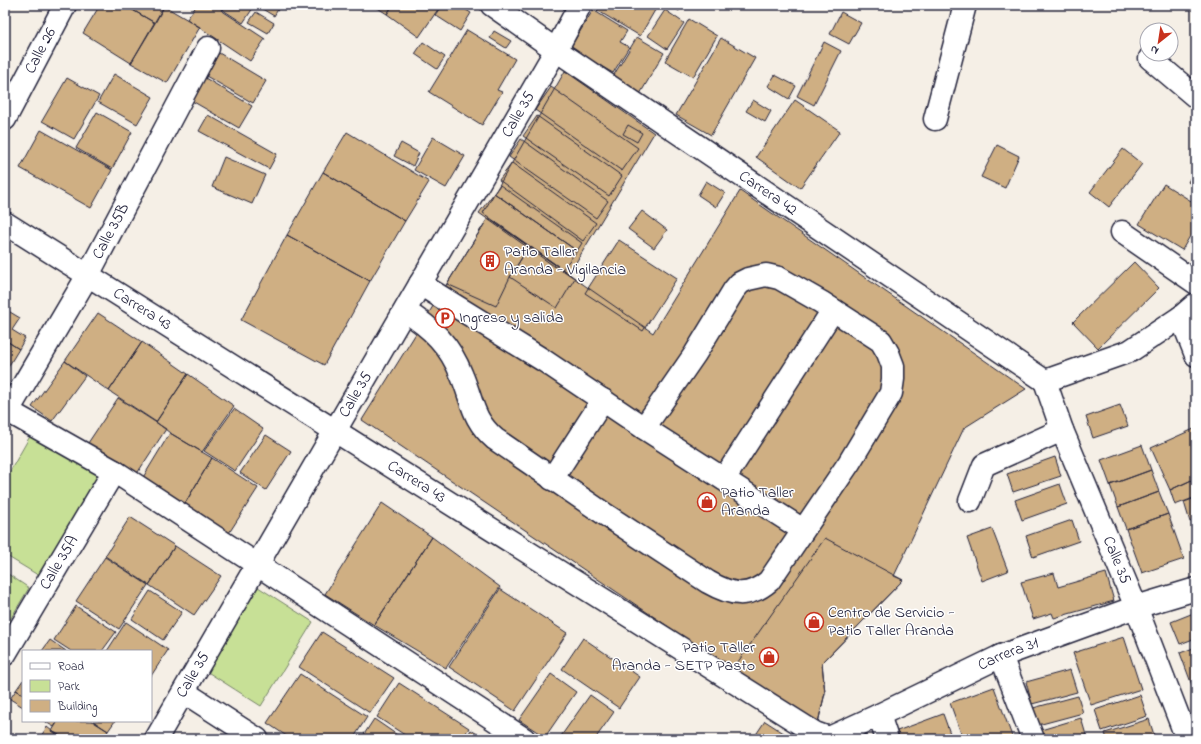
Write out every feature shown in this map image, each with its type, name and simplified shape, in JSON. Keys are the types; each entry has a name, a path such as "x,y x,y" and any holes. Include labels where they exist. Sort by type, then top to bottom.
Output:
{"street":[{"name":"Calle 26","path":"5,118 65,5"},
{"name":"Carrera 42","path":"492,5 556,50 1045,381"},
{"name":"Calle 35","path":"156,739 556,50 580,5"},
{"path":"935,119 965,5"},
{"name":"Calle 35B","path":"7,414 88,275 208,48"},
{"path":"1155,62 1196,97"},
{"name":"Carrera 43","path":"5,223 815,733 839,736"},
{"path":"1122,232 1196,284"},
{"path":"405,310 433,331 450,352 462,375 474,413 485,430 506,448 708,582 733,593 750,593 764,586 774,574 850,462 891,393 893,384 893,366 881,341 833,310 773,276 756,276 744,281 734,290 695,354 644,428"},
{"path":"420,284 537,356 644,428 803,530"},
{"path":"724,479 833,310"},
{"path":"1045,381 1130,351 1188,311 1196,355"},
{"name":"Calle 35","path":"1045,381 1062,430 1136,607 1187,739"},
{"path":"552,479 603,400"},
{"path":"7,414 114,471 524,739"},
{"path":"970,501 984,465 1062,430"},
{"name":"Calle 35A","path":"5,654 114,471"},
{"name":"Carrera 31","path":"839,736 1000,656 1136,607 1196,589"},
{"path":"1000,656 1033,739"},
{"path":"184,692 258,739"},
{"path":"879,715 887,739"}],"green space":[{"path":"33,431 109,474 46,580 5,555 5,480"},
{"path":"5,572 29,588 5,628"},
{"path":"258,587 313,622 261,706 206,671"}],"building":[{"path":"100,5 124,5 155,23 131,63 83,33"},
{"path":"124,5 165,5 155,23"},
{"path":"197,5 224,5 221,10 265,39 250,61 187,19"},
{"path":"226,5 255,5 243,23 223,10"},
{"path":"261,5 280,6 274,16 259,7"},
{"path":"373,5 393,5 387,14"},
{"path":"393,5 441,5 419,37 387,14"},
{"path":"442,5 458,5 471,13 460,31 435,15"},
{"path":"597,5 658,5 640,36 595,9"},
{"path":"670,5 682,5 679,11"},
{"path":"164,6 200,27 167,83 131,63"},
{"path":"593,10 627,31 620,42 629,47 613,73 570,48"},
{"path":"665,10 684,23 667,49 648,36"},
{"path":"256,12 274,23 268,33 249,22"},
{"path":"841,12 861,23 849,44 830,34"},
{"path":"689,19 717,36 693,77 665,61"},
{"path":"467,30 515,59 497,90 502,92 482,125 429,92"},
{"path":"494,31 511,41 506,48 490,38"},
{"path":"637,37 664,53 640,94 612,78"},
{"path":"721,38 755,58 711,135 676,115"},
{"path":"423,42 445,57 437,69 415,54"},
{"path":"824,42 841,51 814,105 797,96"},
{"path":"219,53 266,81 253,103 206,76"},
{"path":"565,71 654,133 569,274 483,213"},
{"path":"114,74 153,97 137,124 98,102"},
{"path":"775,75 796,86 789,99 768,86"},
{"path":"67,78 99,96 74,139 42,121"},
{"path":"205,78 252,106 239,128 192,101"},
{"path":"551,87 638,148 622,171 535,110"},
{"path":"753,100 771,111 765,122 746,111"},
{"path":"795,100 840,131 800,188 756,157"},
{"path":"97,112 132,132 112,169 76,148"},
{"path":"208,115 277,154 269,169 199,131"},
{"path":"537,116 622,176 609,196 523,136"},
{"path":"628,125 642,133 637,142 623,134"},
{"path":"41,130 112,170 91,208 20,168"},
{"path":"347,132 429,182 405,221 323,172"},
{"path":"433,137 465,156 446,188 414,170"},
{"path":"521,139 608,201 596,218 509,157"},
{"path":"401,143 419,153 413,166 394,156"},
{"path":"997,145 1019,156 1005,188 981,177"},
{"path":"1123,149 1142,164 1109,207 1090,192"},
{"path":"224,157 265,175 252,204 212,187"},
{"path":"512,163 596,223 583,241 499,180"},
{"path":"1196,168 1196,188 1188,182"},
{"path":"323,172 405,221 370,281 287,235"},
{"path":"706,181 725,193 716,207 698,195"},
{"path":"1164,184 1196,204 1196,240 1190,236 1182,250 1139,224"},
{"path":"500,185 582,243 577,251 494,193"},
{"name":"Patio Taller Aranda","path":"740,191 1026,389 964,428 894,576 903,580 822,663 825,693 817,727 362,420 488,218 653,333"},
{"path":"494,193 577,251 561,271 479,213"},
{"path":"642,211 667,230 654,248 628,229"},
{"name":"Patio Taller Aranda - Vigilancia","path":"488,218 529,246 510,277 496,306 447,284"},
{"path":"287,235 370,281 324,365 241,320"},
{"path":"619,240 677,278 643,331 585,293"},
{"path":"529,246 575,278 557,308 510,277"},
{"path":"1134,262 1159,288 1098,348 1073,322"},
{"path":"5,309 20,318 12,330 25,338 19,349 5,340"},
{"path":"98,313 142,342 109,391 65,361"},
{"path":"5,340 19,349 5,372"},
{"path":"142,342 188,374 156,422 109,391"},
{"path":"65,361 85,376 52,421 32,407"},
{"path":"188,374 234,406 202,452 170,433 156,422"},
{"path":"118,398 166,429 136,475 88,443"},
{"path":"1120,405 1128,426 1093,438 1086,417"},
{"path":"234,409 263,429 235,471 204,451"},
{"path":"1196,428 1196,478 1170,490 1151,448"},
{"path":"170,433 212,458 184,505 142,479"},
{"path":"266,435 291,451 266,490 240,473"},
{"path":"1142,445 1151,470 1110,485 1101,460"},
{"path":"1055,457 1061,476 1013,492 1007,474"},
{"path":"212,458 258,488 229,533 184,505"},
{"path":"1151,470 1159,492 1118,507 1110,485"},
{"path":"1196,478 1196,497 1175,505 1170,490"},
{"path":"1060,484 1067,504 1022,520 1015,500"},
{"path":"1159,492 1168,514 1126,529 1118,507"},
{"path":"1196,498 1196,520 1190,522 1184,502"},
{"path":"382,503 432,537 374,625 325,594"},
{"path":"1168,514 1184,559 1142,573 1126,529"},
{"path":"130,517 175,546 149,585 105,556"},
{"path":"1072,520 1079,541 1033,557 1026,536"},
{"path":"992,529 1008,571 982,581 967,538"},
{"path":"432,537 500,587 446,668 374,625"},
{"name":"Centro de Servicio - Patio Taller Aranda","path":"825,538 903,580 822,663 825,693 817,727 733,669"},
{"path":"175,546 221,576 194,615 149,585"},
{"path":"105,557 148,585 119,629 76,601"},
{"path":"1054,573 1058,587 1106,573 1114,601 1054,618 1052,613 1033,619 1021,582"},
{"path":"500,589 567,633 515,711 449,667"},
{"path":"150,591 182,612 163,640 132,619"},
{"path":"76,606 116,632 103,650 69,650 54,640"},
{"path":"1196,612 1196,638 1180,644 1171,622"},
{"path":"126,622 168,650 152,674 152,650 108,650"},
{"path":"322,632 394,678 370,713 299,667"},
{"path":"1124,637 1141,689 1091,705 1073,653"},
{"path":"583,638 640,677 619,708 562,669"},
{"path":"50,640 65,650 43,650"},
{"path":"1196,647 1196,696 1180,653"},
{"path":"1070,670 1077,692 1032,704 1026,682"},
{"path":"300,674 367,717 353,739 291,739 267,723"},
{"path":"551,674 576,692 545,737 519,720"},
{"path":"22,681 22,693 16,690"},
{"path":"399,683 469,728 462,739 411,739 377,717"},
{"path":"994,687 1013,739 963,739 950,703"},
{"path":"16,690 22,693 22,706 10,699"},
{"path":"590,695 614,712 595,739 559,739"},
{"path":"1140,695 1147,716 1102,731 1095,710"},
{"path":"1078,696 1083,713 1038,725 1033,708"},
{"path":"943,714 952,739 900,739 897,731"},
{"path":"1081,718 1086,735 1072,739 1044,739 1041,730"},
{"path":"374,719 403,739 361,739"},
{"path":"1149,719 1154,735 1143,739 1107,739 1105,733"},
{"path":"765,721 793,739 753,739"},
{"path":"46,722 57,722 54,727"},
{"path":"57,722 94,722 108,731 103,739 65,739 52,731"},
{"path":"94,722 114,722 108,731"},
{"path":"47,727 52,731 65,739 39,739"},
{"path":"471,730 485,739 465,739"}],"place":[{"name":"Patio Taller Aranda - Vigilancia","path":"490,261"},
{"name":"Ingreso y salida","path":"445,318"},
{"name":"Patio Taller Aranda","path":"707,502"},
{"name":"Centro de Servicio - Patio Taller Aranda","path":"814,622"},
{"name":"Patio Taller Aranda - SETP Pasto","path":"769,657"}]}
